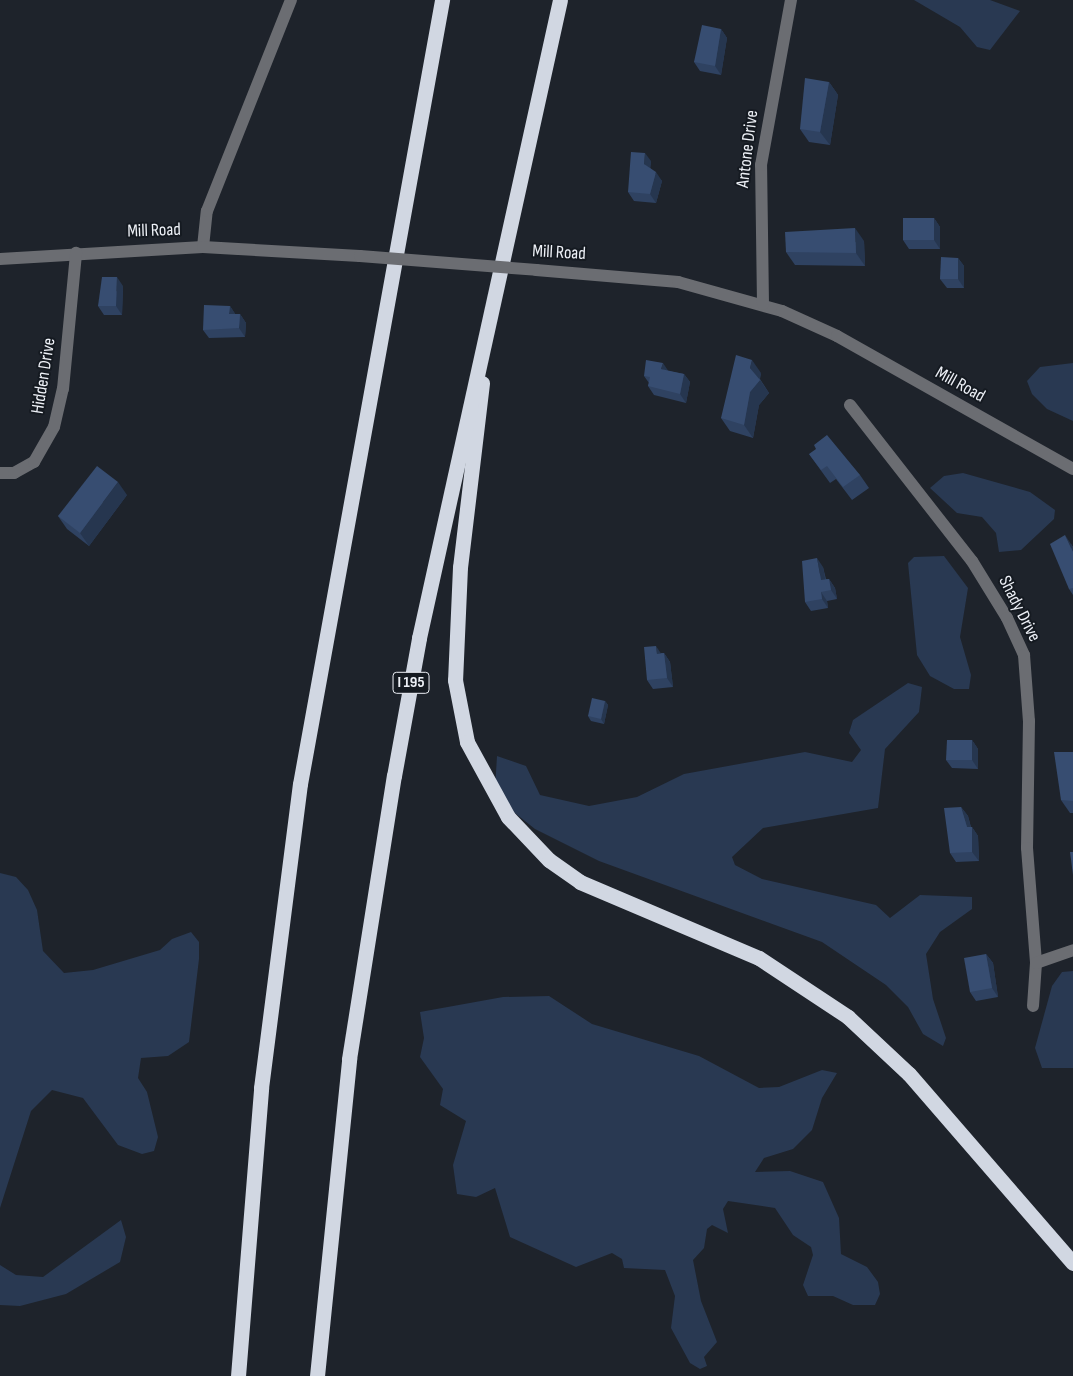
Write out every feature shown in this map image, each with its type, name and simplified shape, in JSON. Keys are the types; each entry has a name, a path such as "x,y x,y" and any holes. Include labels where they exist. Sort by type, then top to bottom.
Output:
{"highway":[{"path":"238,1376 262,1078 300,784 442,0"},
{"name":"I 195","path":"317,1376 345,1096 388,813 419,638 494,286 509,237 560,0"},
{"path":"494,286 462,550 454,656 461,722 486,782 522,834 572,877 611,898 759,958 848,1016 909,1074 1073,1263"}],"street":[{"path":"202,246 207,211 291,0"},
{"name":"Antone Drive","path":"763,304 760,173 791,0"},
{"name":"Mill Road","path":"0,259 76,252 202,246 360,256 678,282 763,304 837,336 1073,469"},
{"name":"Hidden Drive","path":"0,473 14,473 34,462 54,427 63,389 76,252"},
{"name":"Shady Drive","path":"850,405 972,562 1024,655 1029,721 1027,848 1036,964 1033,1006"},
{"path":"1036,964 1073,950"}],"shaded area":[{"path":"914,0 990,0 1020,11 990,50 977,47 960,27"},
{"path":"1073,363 1073,421 1047,409 1032,394 1027,381 1040,367"},
{"path":"963,473 1030,492 1055,510 1054,519 1021,550 999,552 996,533 982,517 957,513 930,488 944,476"},
{"path":"944,556 968,588 960,637 971,675 969,689 954,689 930,676 917,655 908,563 914,557"},
{"path":"908,683 922,687 919,712 885,749 878,808 763,828 732,857 735,865 762,879 876,905 890,918 920,895 972,897 972,909 940,932 926,954 933,999 946,1038 943,1046 923,1034 908,1007 886,985 822,942 599,861 535,829 505,805 495,789 497,756 526,766 540,795 589,806 637,797 684,774 805,752 852,762 861,750 849,733 853,720"},
{"path":"0,873 16,877 28,890 37,910 43,951 64,973 93,970 160,950 172,939 191,932 199,942 199,959 189,1042 168,1056 141,1058 138,1078 147,1092 158,1137 154,1151 142,1154 118,1145 83,1098 52,1090 31,1111 0,1208"},
{"path":"1073,971 1073,1068 1042,1068 1035,1048 1052,986 1062,972"},
{"path":"549,996 592,1024 699,1056 759,1088 779,1087 822,1070 837,1073 822,1098 812,1130 793,1149 764,1158 755,1172 790,1171 823,1182 839,1218 841,1254 867,1267 878,1282 880,1294 875,1305 853,1305 833,1296 808,1296 803,1285 813,1255 811,1247 793,1235 775,1208 728,1201 723,1209 728,1233 712,1225 707,1229 704,1248 693,1260 701,1301 717,1342 704,1357 707,1366 700,1369 690,1363 671,1328 675,1296 665,1270 624,1268 622,1259 612,1253 576,1267 510,1237 495,1188 476,1197 457,1194 453,1165 466,1121 440,1105 443,1089 420,1057 424,1038 420,1012 503,997"},
{"path":"121,1220 126,1237 120,1262 66,1294 20,1306 0,1305 0,1265 16,1275 43,1277"}],"building":[{"path":"702,25 721,29 715,66 694,62"},
{"path":"805,78 829,82 820,132 800,129"},
{"path":"631,152 645,153 644,164 656,172 650,194 628,192"},
{"path":"903,218 934,218 934,240 903,240"},
{"path":"855,228 856,253 786,252 785,232"},
{"path":"941,257 958,258 958,279 940,279"},
{"path":"102,277 117,277 116,306 98,306"},
{"path":"204,305 230,306 229,314 240,314 239,328 203,330"},
{"path":"736,355 752,360 750,368 760,380 750,392 744,425 721,418"},
{"path":"646,360 663,363 661,369 684,374 680,394 648,386 650,377 644,376"},
{"path":"827,435 860,475 843,487 827,466 821,470 809,454 816,449 814,445"},
{"path":"97,466 118,482 80,533 58,516"},
{"path":"1065,535 1073,552 1073,588 1069,589 1050,544"},
{"path":"817,558 821,580 829,579 831,590 821,592 822,599 805,602 802,561"},
{"path":"656,646 657,654 664,653 667,678 647,680 644,647"},
{"path":"592,698 605,701 601,719 588,716"},
{"path":"947,740 972,740 972,760 946,760"},
{"path":"1054,752 1073,752 1073,801 1061,800"},
{"path":"961,807 967,827 972,827 972,852 950,853 944,808"},
{"path":"1070,852 1073,852 1073,875"},
{"path":"986,954 992,988 970,992 964,958"}]}
